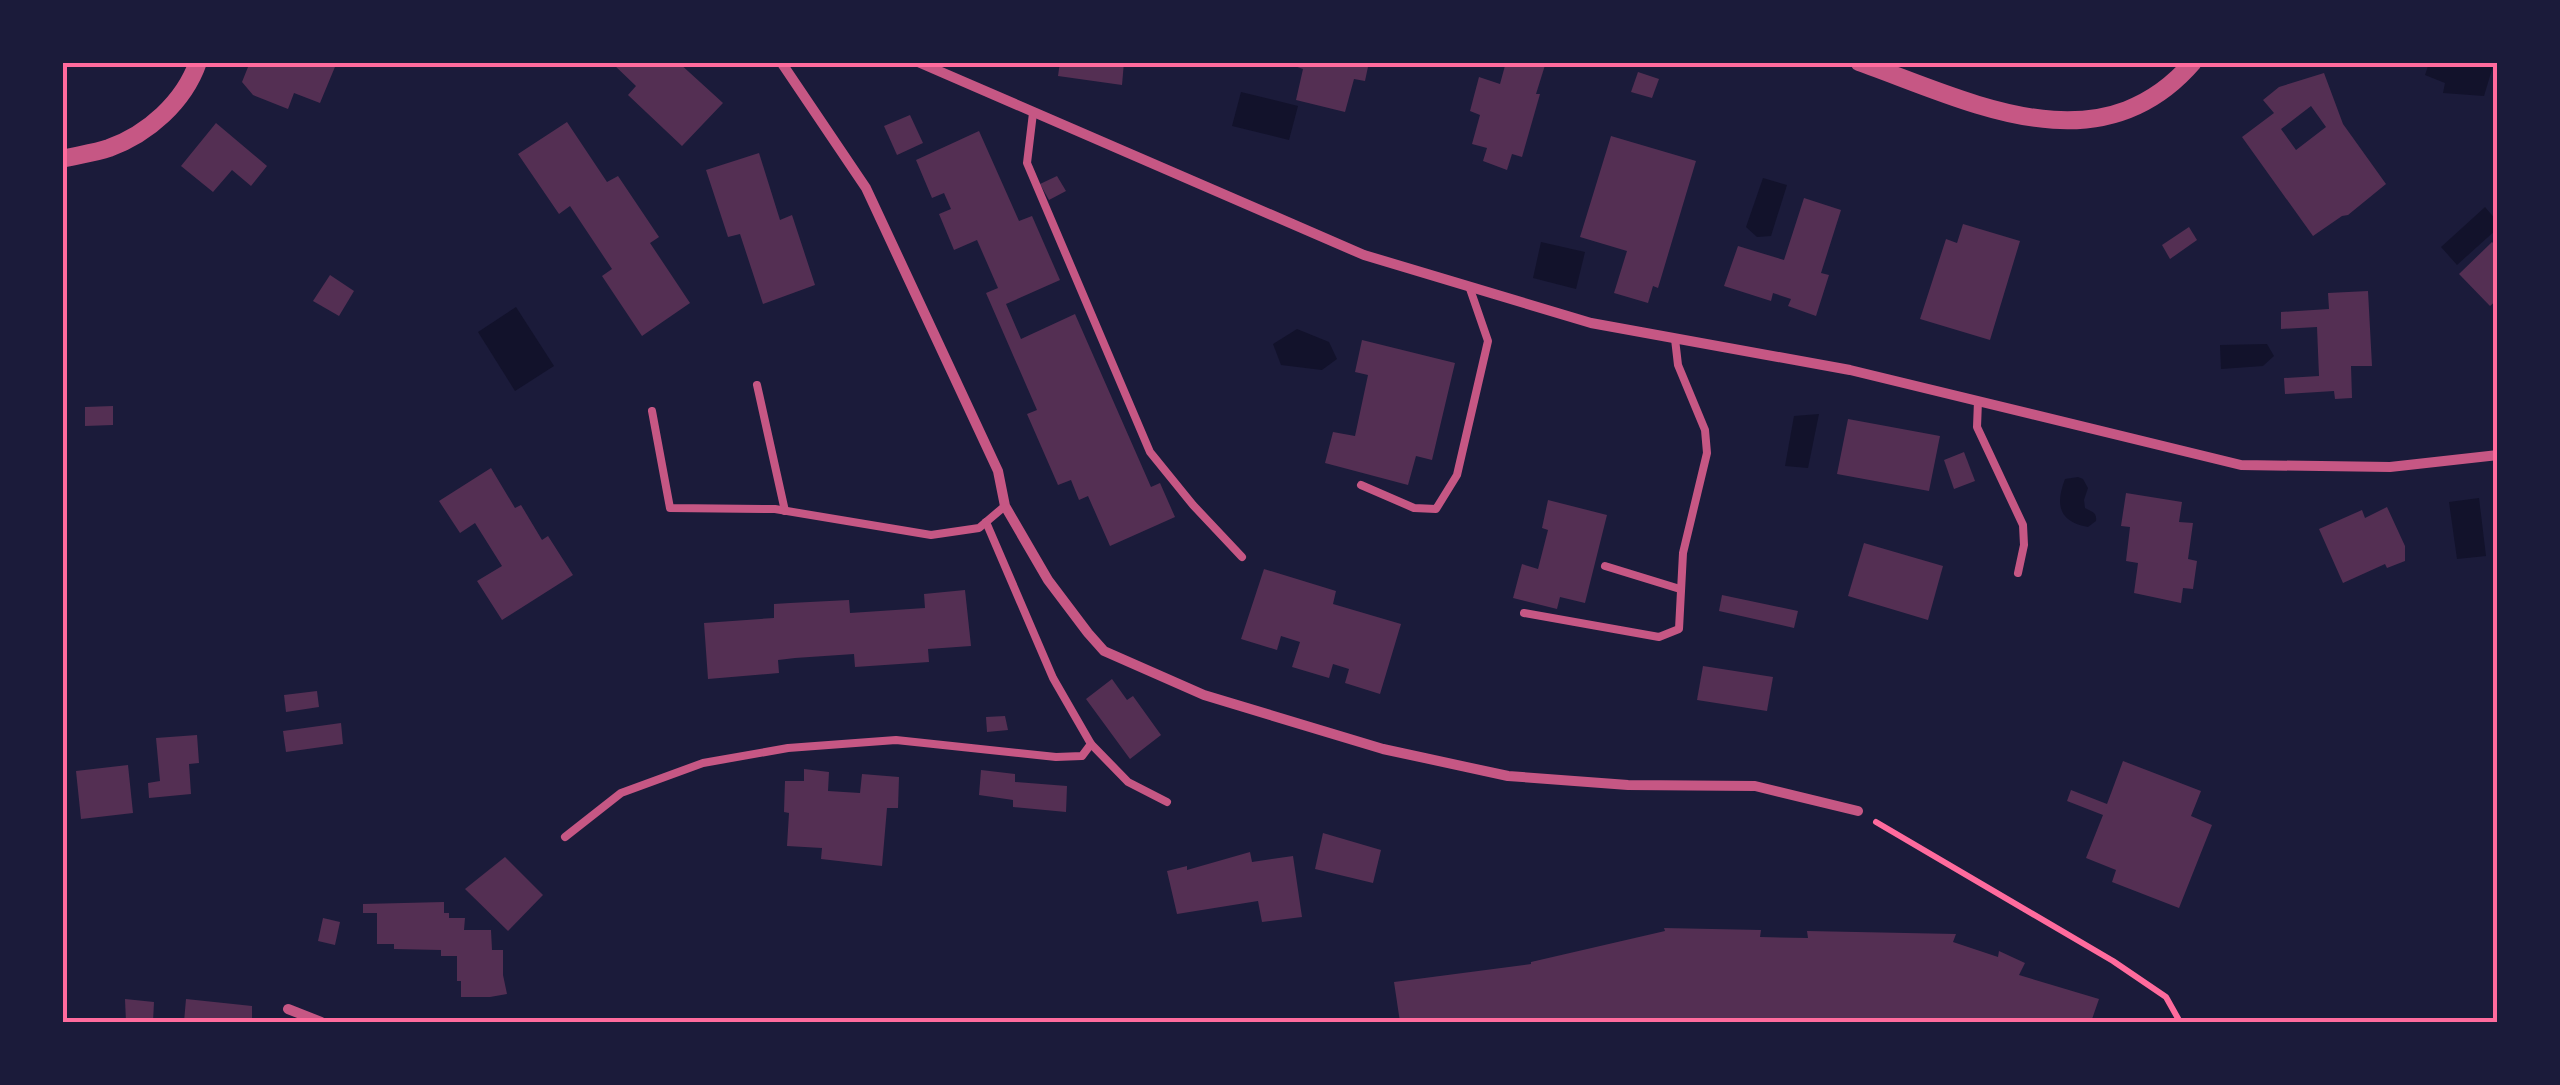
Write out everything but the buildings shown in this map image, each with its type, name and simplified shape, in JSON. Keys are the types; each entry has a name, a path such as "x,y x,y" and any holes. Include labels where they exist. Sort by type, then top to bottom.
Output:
{"street":[{"path":"62,158 110,148 147,128 177,102 198,62"},
{"path":"781,62 866,188 998,470 1005,506 1048,580 1104,651 1204,695 1383,749 1508,776 1628,785 1754,786 1858,811"},
{"path":"918,62 1364,255 1591,323 1850,370 2240,465 2390,467 2498,455"},
{"path":"1859,62 1993,109 2037,120 2076,122 2113,116 2147,100 2181,77 2193,62"},
{"path":"288,1009 321,1022"}],"lane":[{"path":"1033,113 1026,163 1150,452 1242,557"},
{"path":"1361,485 1414,508 1436,509 1457,476 1488,341 1469,286"},
{"path":"1524,613 1660,637 1679,629 1683,553 1707,453 1705,430 1678,365 1675,338"},
{"path":"757,385 786,511"},
{"path":"1978,401 1977,427 2023,525 2024,545 2018,573"},
{"path":"652,411 670,508 786,511 931,536 978,528 1005,506"},
{"path":"986,522 1054,678 1091,744 1128,782 1167,802"},
{"path":"1605,566 1680,589"},
{"path":"565,838 621,793 703,762 788,748 896,740 1056,757 1082,756 1091,744"}],"path":[{"path":"1858,811 2113,961 2166,997 2180,1022"}],"shaded area":[{"path":"2429,63 2493,66 2484,96 2443,93 2445,83 2425,75"},
{"path":"1241,92 1298,106 1289,140 1232,126"},
{"path":"1763,178 1787,185 1771,236 1757,237 1746,227"},
{"path":"2485,207 2497,221 2497,229 2457,265 2441,247"},
{"path":"1541,242 1585,252 1576,289 1533,278"},
{"path":"516,307 554,366 515,391 478,332"},
{"path":"1297,329 1329,342 1337,359 1322,370 1281,365 1273,344"},
{"path":"2267,344 2274,356 2263,366 2221,369 2220,345"},
{"path":"1819,414 1808,468 1785,466 1794,416"},
{"path":"2078,477 2088,488 2085,508 2096,516 2088,527 2071,521 2060,504 2065,479"},
{"path":"2479,498 2486,556 2457,559 2449,502"}]}
